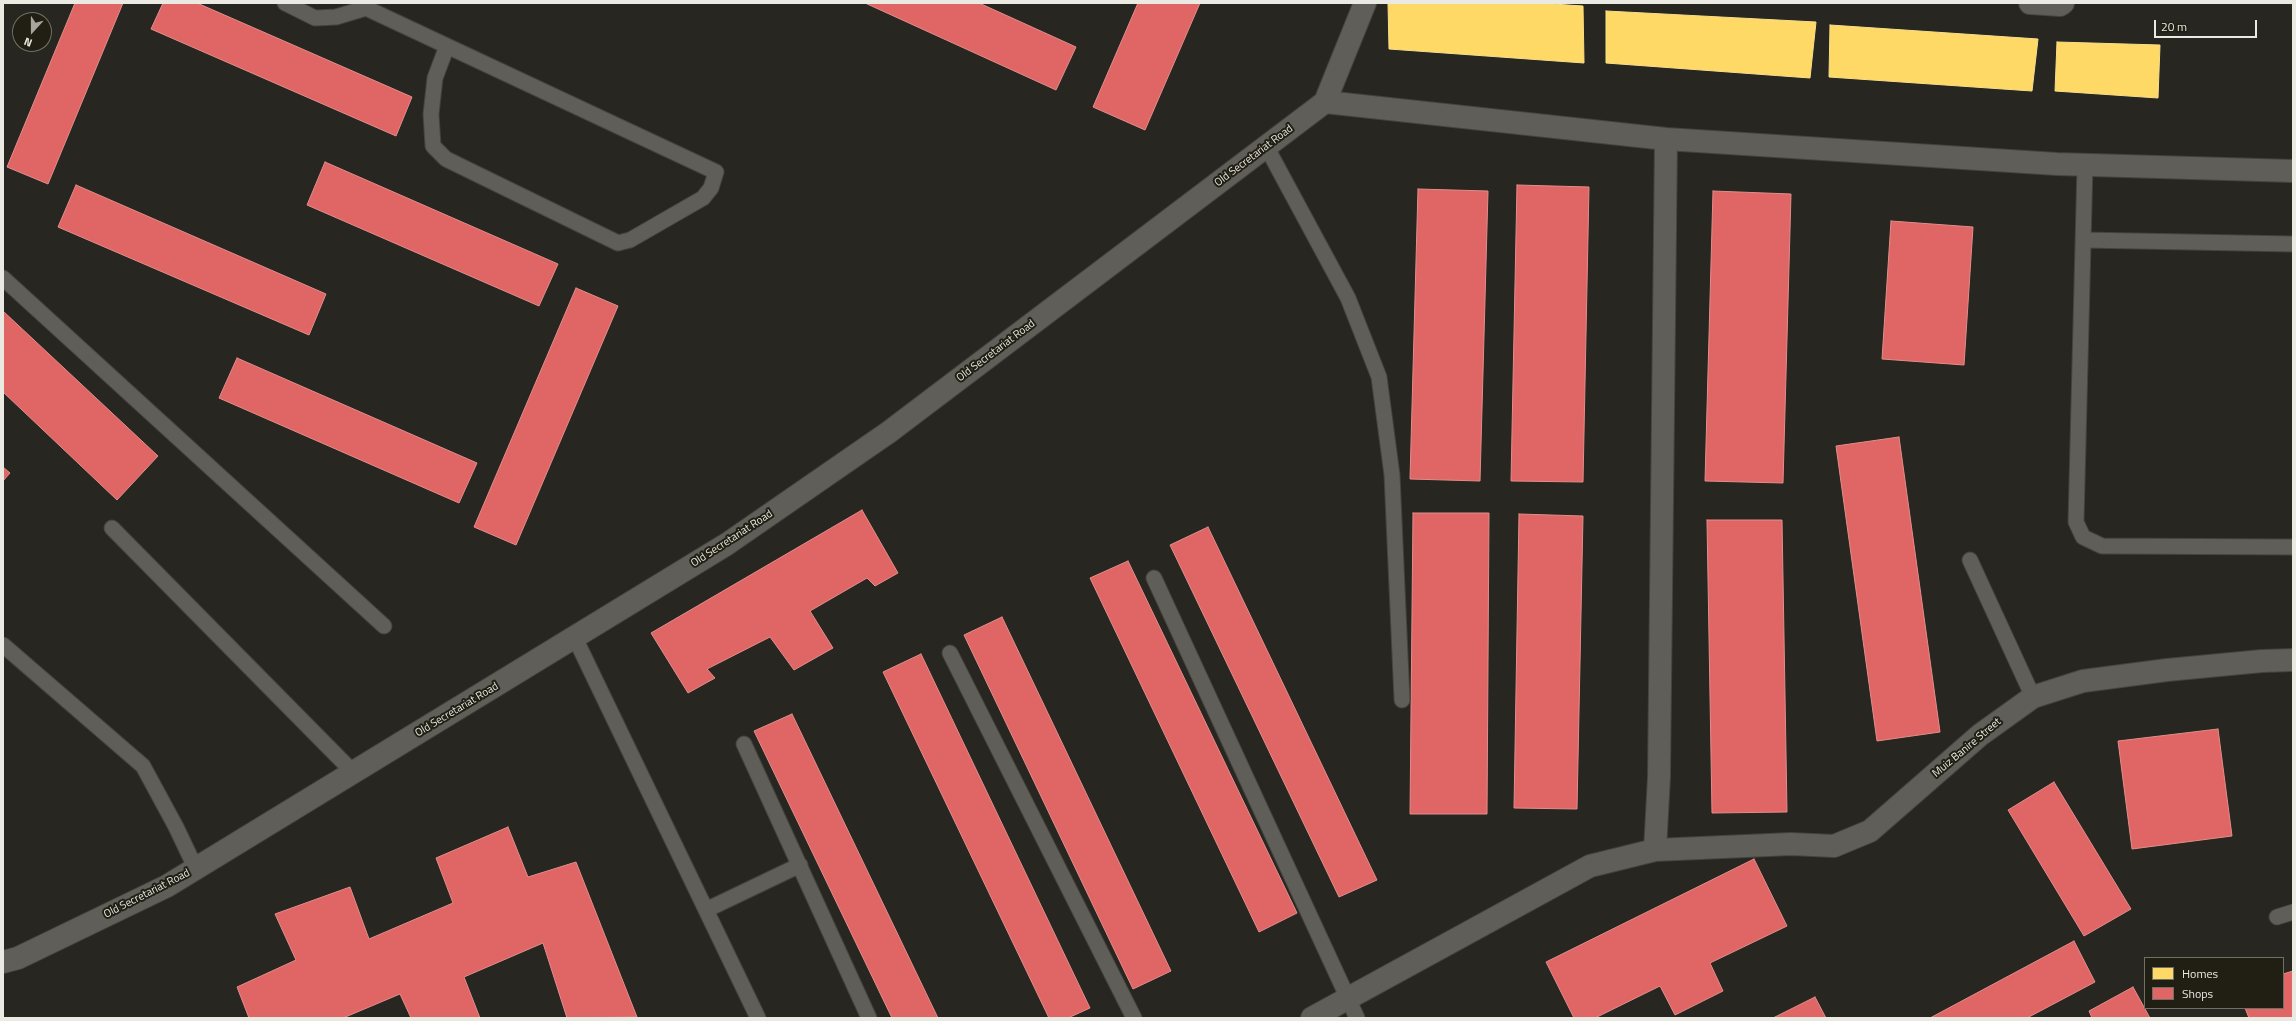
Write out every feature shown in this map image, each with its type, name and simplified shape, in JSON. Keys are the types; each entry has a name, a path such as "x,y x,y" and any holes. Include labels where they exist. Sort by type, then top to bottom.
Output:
{"street":[{"path":"1365,3 1324,102 1666,139 2085,165 2293,171"},
{"path":"2030,3 2060,5 2063,3"},
{"name":"Old Secretariat Road","path":"3,962 18,958 167,886 727,544 889,432 1324,102"},
{"path":"1655,850 1659,777 1666,139"},
{"name":"Muiz Banire Street","path":"1312,1018 1352,1009 1590,866 1655,850 1791,844 1834,846 1870,831 1980,735 2033,697 2083,681 2166,670 2262,661 2293,660"}],"lane":[{"path":"285,3 315,18 336,17 366,6 447,46 716,172 711,188 703,198 630,240 618,243 446,159 433,146 432,114 435,78 447,46"},
{"path":"1266,146 1348,298 1379,377 1392,475 1402,700"},
{"path":"2085,165 2076,522 2083,537 2102,546 2293,547"},
{"path":"2084,240 2293,244"},
{"path":"3,278 384,626"},
{"path":"112,528 353,772"},
{"path":"1970,560 2033,697"},
{"path":"1154,578 1352,1009"},
{"path":"575,638 758,1018"},
{"path":"3,645 143,766 176,827 196,869"},
{"path":"950,653 1134,1018"},
{"path":"744,744 869,1018"},
{"path":"706,910 800,865"},
{"path":"2277,917 2293,912"}],"building: Homes":[{"path":"1388,3 1538,3 1583,6 1584,63 1389,49"},
{"path":"1606,11 1816,22 1810,78 1606,63"},
{"path":"1830,25 2038,39 2032,91 1829,77"},
{"path":"2057,42 2160,45 2158,98 2055,91"}],"building: Shops":[{"path":"75,3 123,3 48,184 7,167"},
{"path":"163,3 197,3 412,97 396,136 151,29"},
{"path":"865,3 979,3 1076,47 1056,90"},
{"path":"1138,3 1200,3 1145,130 1093,107"},
{"path":"325,162 558,264 539,306 307,205"},
{"path":"76,185 326,294 309,335 58,227"},
{"path":"1517,185 1589,187 1583,482 1511,481"},
{"path":"1418,189 1488,191 1480,481 1410,479"},
{"path":"1713,191 1791,194 1783,483 1705,481"},
{"path":"1891,221 1973,227 1964,365 1882,359"},
{"path":"576,288 618,306 516,545 474,527"},
{"path":"3,311 158,456 117,500 3,392"},
{"path":"237,358 477,463 459,503 219,398"},
{"path":"1899,437 1940,732 1877,741 1836,446"},
{"path":"3,467 10,473 3,481"},
{"path":"862,510 898,573 875,586 867,578 810,611 833,648 794,670 770,637 707,669 715,678 688,693 651,633"},
{"path":"1413,513 1489,513 1487,814 1410,814"},
{"path":"1519,514 1583,516 1577,809 1514,808"},
{"path":"1707,520 1782,520 1787,812 1712,813"},
{"path":"1208,527 1377,880 1339,897 1170,545"},
{"path":"1128,561 1297,913 1259,932 1090,578"},
{"path":"1002,617 1171,971 1133,989 964,635"},
{"path":"921,654 1090,1008 1068,1018 1049,1018 883,672"},
{"path":"792,714 938,1018 892,1018 754,731"},
{"path":"2218,729 2232,836 2132,849 2118,741"},
{"path":"2054,782 2131,909 2084,936 2008,810"},
{"path":"508,827 528,877 576,862 637,1017 567,1018 543,943 464,977 480,1018 411,1018 400,994 343,1018 249,1018 237,987 296,960 275,914 350,887 369,939 453,903 436,858"},
{"path":"1754,859 1787,926 1710,963 1723,991 1675,1015 1660,986 1595,1018 1574,1018 1546,962"},
{"path":"2074,941 2095,982 2027,1018 1930,1018"},
{"path":"2293,971 2293,1018 2249,1018 2245,1009 2284,1009 2284,974"},
{"path":"2133,987 2150,1018 2092,1018 2089,1011"},
{"path":"1815,997 1826,1018 1773,1018"}]}
